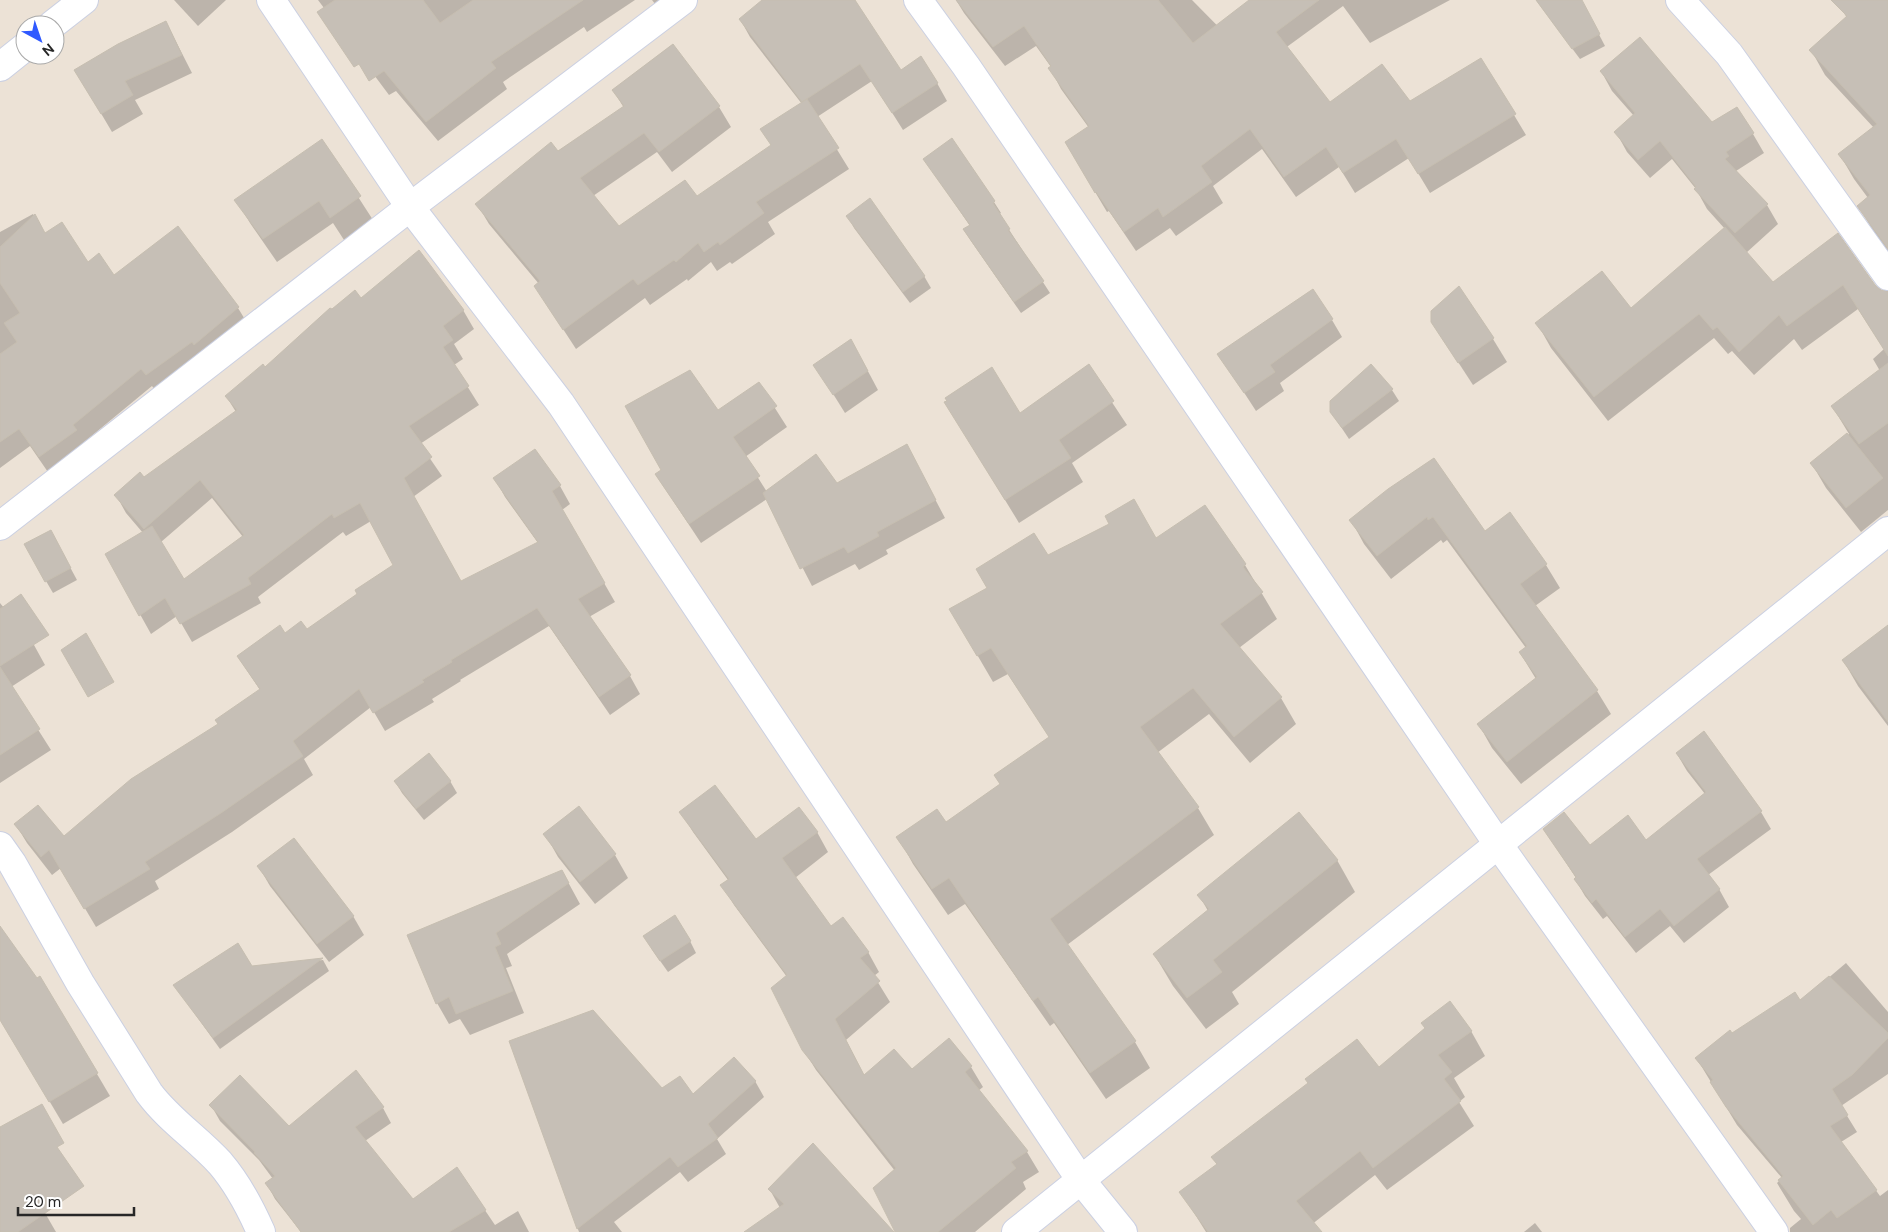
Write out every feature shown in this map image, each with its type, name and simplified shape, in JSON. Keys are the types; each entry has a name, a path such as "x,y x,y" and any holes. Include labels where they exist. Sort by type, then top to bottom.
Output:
{"street":[{"path":"65,15 84,0"},
{"path":"271,0 410,207 561,404 1080,1179 1123,1232"},
{"path":"0,526 410,207 683,0"},
{"path":"918,0 966,66 1498,844 1774,1232"},
{"path":"1680,0 1729,54 1888,276"},
{"path":"0,67 15,55"},
{"path":"1016,1232 1888,531"},
{"path":"0,846 12,862 80,983 149,1093 161,1109 219,1162 249,1204 261,1232"}],"building":[{"path":"335,0 423,0 440,23 473,0 583,0 491,62 496,68 426,122 384,71 369,81 359,64 354,67 317,12"},
{"path":"762,0 855,0 901,70 921,56 938,83 892,113 860,64 802,102 739,19"},
{"path":"956,0 1158,0 1193,43 1249,0 1319,0 1276,32 1330,102 1382,64 1410,101 1481,58 1516,114 1418,174 1396,139 1343,173 1326,147 1284,177 1250,129 1201,166 1212,182 1163,217 1158,208 1124,232 1095,193 1065,142 1089,126 1048,68 1051,66 1024,26 993,47"},
{"path":"1536,0 1582,0 1600,34 1572,49"},
{"path":"1831,0 1888,0 1888,249 1857,206 1870,195 1838,154 1877,124 1809,50 1847,16"},
{"path":"166,21 182,55 125,81 133,95 101,114 74,70 118,44"},
{"path":"1640,37 1712,122 1737,107 1754,133 1726,152 1729,156 1725,159 1768,204 1735,233 1694,189 1696,187 1660,141 1638,160 1614,132 1635,113 1600,71"},
{"path":"673,44 720,106 659,152 644,133 580,178 619,226 685,180 697,196 771,145 760,129 807,99 839,148 756,202 764,213 720,245 718,242 704,252 698,243 676,262 674,260 638,285 633,279 563,330 534,286 540,281 475,204 551,142 558,151 624,106 612,90"},
{"path":"952,138 995,201 993,203 1010,229 1008,230 1044,281 1014,302 963,229 970,225 923,159"},
{"path":"322,139 361,196 330,218 319,201 263,239 234,200"},
{"path":"870,198 925,276 903,292 846,216"},
{"path":"35,214 45,233 62,222 88,262 99,253 114,275 178,226 239,307 194,345 192,342 146,375 141,369 73,425 77,430 39,457 19,429 0,442 0,354 17,342 4,323 20,313 0,283 0,247"},
{"path":"1725,227 1773,282 1838,233 1875,285 1881,290 1888,291 1888,356 1843,285 1787,326 1779,315 1739,352 1717,327 1713,330 1699,314 1594,397 1535,323 1602,271 1631,308"},
{"path":"419,250 464,310 443,326 453,340 443,347 469,386 409,426 432,457 404,478 461,581 538,542 493,478 535,449 561,485 552,491 605,583 578,599 631,675 599,697 537,608 451,660 452,662 422,680 424,682 373,713 359,689 293,741 303,756 221,813 145,862 150,869 84,909 49,850 41,857 14,824 38,805 64,836 131,779 218,724 215,720 260,689 237,656 280,625 285,633 301,621 307,629 357,594 355,590 393,565 360,503 334,518 332,514 248,578 251,584 180,624 165,598 139,616 105,554 152,526 184,579 244,535 200,480 144,529 114,495 140,472 144,477 237,410 225,396 263,364 265,367 330,308 332,309 355,290 361,298"},
{"path":"1459,286 1494,338 1458,363 1431,322 1431,311"},
{"path":"1313,289 1333,319 1270,365 1275,372 1244,393 1217,354"},
{"path":"851,339 868,371 833,395 813,365"},
{"path":"1888,363 1888,423 1859,444 1831,406"},
{"path":"1089,364 1114,401 1059,440 1071,458 1005,500 944,402 947,401 945,398 992,367 1020,413"},
{"path":"1371,364 1393,389 1342,428 1330,412 1330,401"},
{"path":"690,370 718,410 759,382 777,406 733,437 760,476 689,524 655,474 661,470 625,406"},
{"path":"1847,433 1883,478 1846,508 1810,463"},
{"path":"907,444 936,500 877,532 879,536 848,553 844,547 800,569 763,493 816,454 837,483"},
{"path":"1434,458 1485,531 1510,512 1547,564 1520,584 1598,690 1507,762 1477,724 1537,677 1519,652 1527,646 1433,517 1428,520 1427,517 1377,556 1349,520 1388,489"},
{"path":"1134,499 1156,538 1205,505 1246,564 1243,567 1263,592 1220,624 1282,697 1234,737 1193,688 1140,727 1199,807 1050,919 1136,1041 1090,1073 1038,997 1033,1001 949,878 932,889 896,837 937,809 946,822 1000,784 994,775 1049,737 991,648 977,656 949,609 987,588 976,569 1034,533 1048,555 1109,524 1105,516"},
{"path":"51,530 71,568 45,582 24,544"},
{"path":"21,594 49,635 0,666 0,609"},
{"path":"1888,625 1888,722 1842,660"},
{"path":"86,633 114,682 88,697 61,650"},
{"path":"0,667 40,729 0,755"},
{"path":"1704,731 1762,811 1697,859 1720,889 1674,926 1660,909 1625,937 1596,899 1592,903 1574,879 1576,877 1543,829 1564,812 1590,845 1628,815 1646,840 1706,792 1676,753"},
{"path":"429,753 451,781 416,809 394,781"},
{"path":"715,785 756,839 799,807 818,832 782,858 831,926 843,917 869,952 860,958 880,981 835,1019 864,1075 894,1049 912,1069 949,1038 972,1066 965,1072 1028,1151 1011,1162 1016,1168 938,1232 895,1232 873,1188 896,1168 802,1050 771,988 787,975 720,885 729,879 679,812"},
{"path":"579,806 616,854 580,882 543,834"},
{"path":"1299,812 1338,860 1213,960 1222,972 1187,998 1153,954 1209,909 1197,895"},
{"path":"294,838 354,916 317,944 257,866"},
{"path":"562,870 569,883 496,933 501,944 495,947 513,991 456,1014 449,997 436,1004 407,935"},
{"path":"675,915 691,941 660,961 643,936"},
{"path":"0,926 37,978 40,976 98,1073 49,1102 0,1020"},
{"path":"238,943 252,966 323,958 213,1038 173,985"},
{"path":"1829,976 1888,1033 1888,1038 1852,1075 1832,1089 1848,1115 1830,1126 1877,1190 1837,1218 1831,1210 1813,1225 1778,1180 1783,1176 1726,1107 1710,1082 1713,1080 1695,1058 1730,1030 1732,1033 1795,992 1800,1000"},
{"path":"1450,1001 1472,1031 1438,1055 1452,1072 1444,1079 1461,1101 1373,1168 1360,1151 1296,1201 1322,1232 1208,1232 1179,1192 1217,1164 1211,1157 1308,1083 1305,1079 1357,1039 1379,1067 1425,1028 1421,1023"},
{"path":"593,1010 662,1088 680,1076 693,1094 734,1057 756,1081 708,1124 718,1138 678,1167 670,1157 577,1229 509,1041"},
{"path":"356,1070 384,1107 355,1127 413,1199 457,1167 486,1210 449,1232 301,1232 265,1183 275,1176 255,1152 209,1105 240,1075 289,1126"},
{"path":"42,1104 64,1143 57,1147 84,1186 18,1232 0,1232 0,1127"},
{"path":"813,1143 894,1232 744,1232 784,1204 768,1189"}]}
